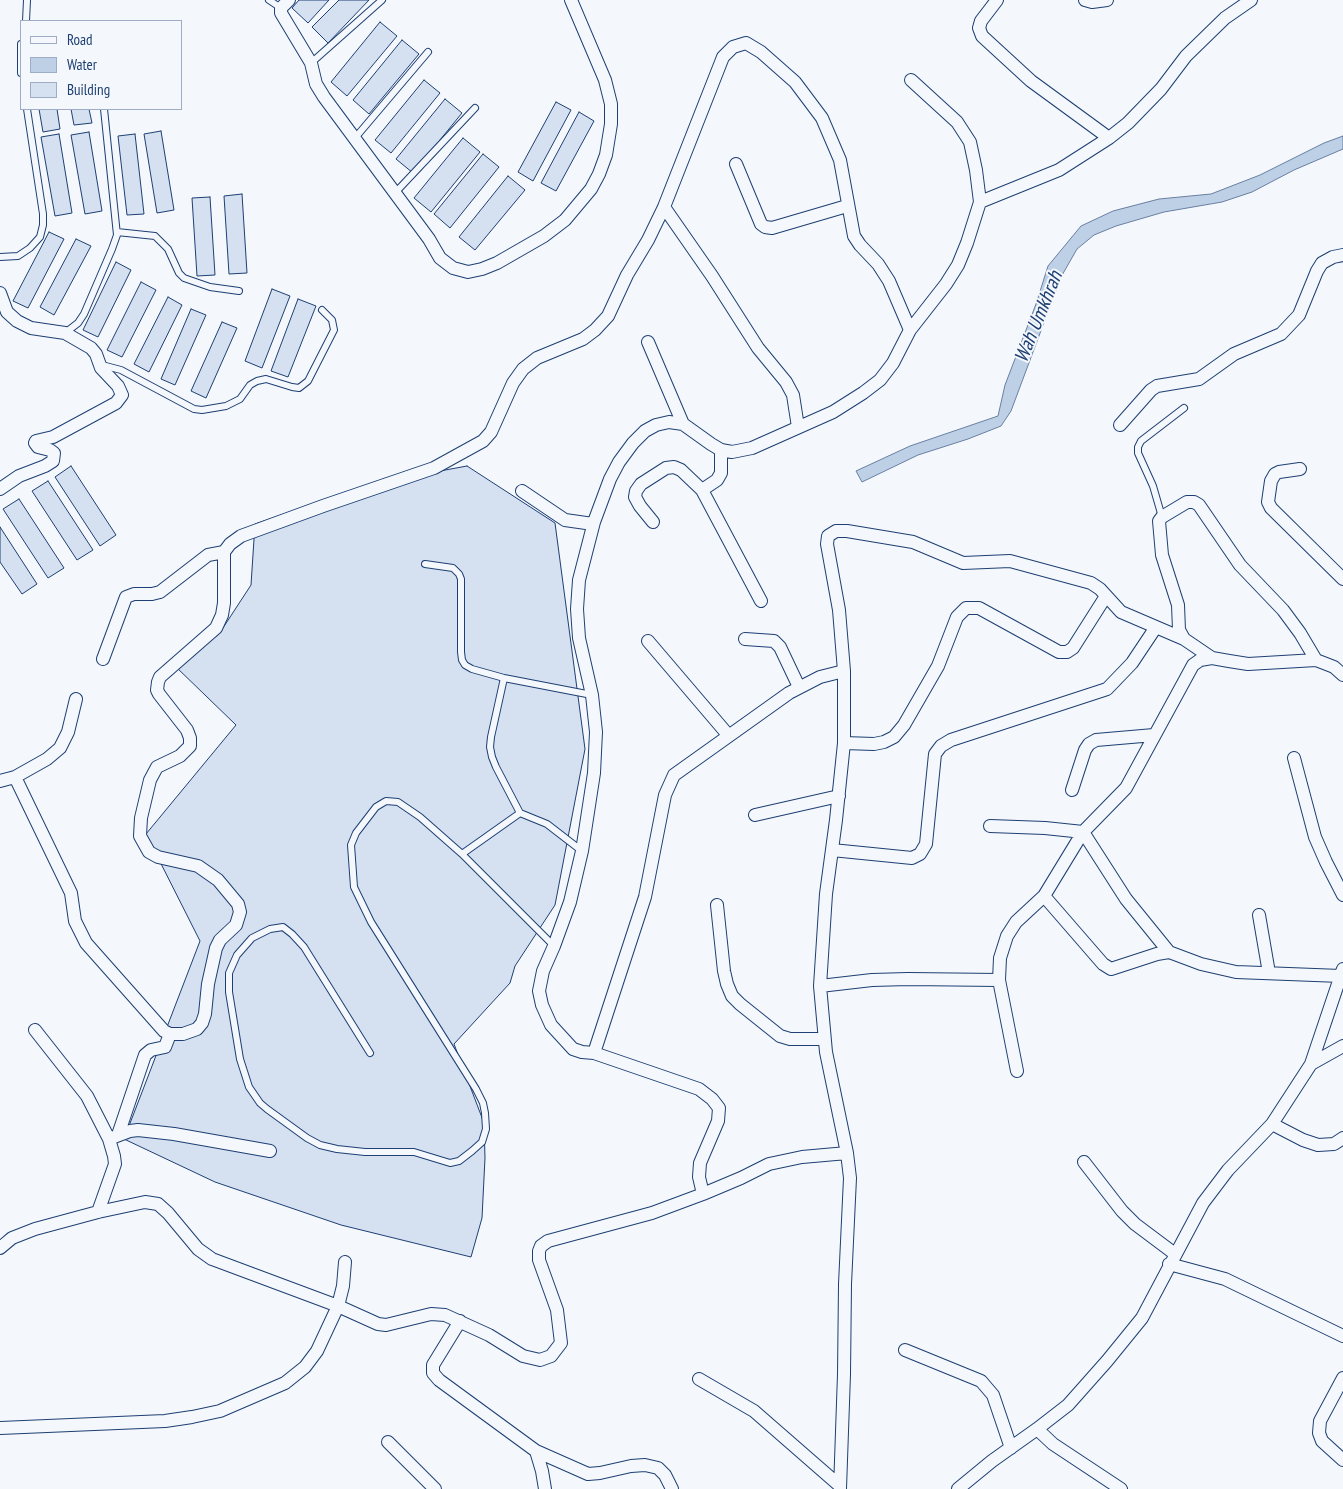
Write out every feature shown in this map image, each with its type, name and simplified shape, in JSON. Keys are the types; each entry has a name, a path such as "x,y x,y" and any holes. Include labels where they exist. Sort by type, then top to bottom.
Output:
{"street":[{"path":"285,4 281,13 311,63 316,84 394,194 429,239 440,258 461,271 482,269 497,263 544,236 571,214 591,189 599,174 606,155 611,124 611,104 606,80 571,0"},
{"path":"996,0 981,21 982,36 1031,81 1109,138"},
{"path":"1085,0 1099,2 1107,0"},
{"path":"980,202 1059,170 1109,138 1128,122 1160,89 1186,56 1225,18 1251,0"},
{"path":"15,777 71,893 75,921 86,943 164,1031 170,1034 183,1034 197,1029 206,1014 208,984 216,948 220,940 236,925 240,912 234,898 218,880 198,866 158,857 149,852 140,836 141,818 150,780 157,767 180,756 190,746 187,730 157,690 158,682 160,676 216,628 222,615 224,603 224,552 230,544 241,536 434,468 483,441 491,432 513,383 523,369 536,358 583,339 595,330 608,316 627,275 648,240 664,207 723,57 733,47 746,43 762,52 795,82 822,118 840,160 854,236 860,246 878,264 889,281 910,330"},
{"path":"703,1194 699,1177 700,1163 718,1120 719,1108 712,1099 698,1089 594,1053 573,1049 551,1025 542,1005 539,992 542,971 554,946 570,902 582,851 594,773 596,732 592,695 579,638 577,608 579,580 594,524 610,479 619,462 633,443 645,432 656,424 668,422 682,424 722,450 732,452 752,448 833,412 880,380 893,363 910,330 946,284 958,265 980,202 976,170 970,142 957,122 911,80"},
{"path":"736,164 761,224 765,228 772,228 848,206"},
{"path":"664,207 712,276 758,348 786,382 793,395 798,427"},
{"path":"1120,425 1150,390 1157,386 1199,379 1234,354 1281,334 1299,315 1322,263 1333,257 1343,255"},
{"path":"0,293 7,312 17,321 31,328 65,333 91,348 105,373 122,395 120,399 53,437 36,441 35,443 38,447 54,453 53,460 45,466 19,476 0,489"},
{"path":"648,342 682,424"},
{"path":"702,490 717,480 721,473 722,450"},
{"path":"653,522 635,497 636,491 641,484 666,468 674,466 681,470 702,490 761,601"},
{"path":"1300,469 1274,474 1268,502 1271,508 1343,579"},
{"path":"522,491 565,520 594,524"},
{"path":"1184,640 1180,630 1178,605 1162,555 1159,521 1162,517 1187,502 1194,502 1240,565 1289,618 1316,660"},
{"path":"840,1487 845,1284 850,1178 847,1153 824,1039 820,986 826,894 844,743 844,671 839,610 827,544 828,536 836,531 847,531 913,542 963,563 1010,561 1091,583 1100,589 1121,612 1184,640 1212,658"},
{"path":"103,659 126,597 134,594 160,592 208,555 224,552"},
{"path":"844,743 874,744 884,742 894,737 904,726 938,666 958,618 966,608 979,608 1059,652 1067,652 1073,648 1106,596"},
{"path":"832,850 912,858 920,854 926,844 935,754 941,746 952,740 1107,689 1132,663 1156,627"},
{"path":"745,639 774,641 780,647 799,687"},
{"path":"648,641 729,736"},
{"path":"1018,1071 999,980 1000,958 1007,936 1016,922 1044,896 1083,832 1126,788 1193,665 1200,660 1212,658 1248,664 1316,660 1334,667 1343,675"},
{"path":"594,1053 645,898 665,795 674,775 789,693 820,677 844,671"},
{"path":"0,781 15,777 47,759 60,748 68,732 76,699"},
{"path":"1072,790 1085,750 1089,744 1096,740 1154,735"},
{"path":"1294,758 1315,837 1343,895"},
{"path":"755,815 839,796"},
{"path":"990,826 1045,828 1083,832"},
{"path":"1083,832 1126,899 1169,952"},
{"path":"958,1489 1068,1404 1142,1318 1203,1203 1215,1186 1272,1124 1311,1064 1342,973 1236,972 1201,964 1169,952 1116,967 1106,967 1044,896"},
{"path":"717,905 724,970 732,996 780,1036 796,1040 824,1039"},
{"path":"1259,915 1269,973"},
{"path":"820,986 908,979 999,980"},
{"path":"35,1030 87,1096 114,1137"},
{"path":"98,1212 114,1164 114,1137 145,1056 151,1050 165,1047 170,1034"},
{"path":"1311,1064 1343,1046"},
{"path":"1272,1124 1303,1140 1318,1145 1334,1144 1343,1138"},
{"path":"114,1137 138,1130 174,1134 270,1151"},
{"path":"0,1248 12,1238 34,1229 145,1202 158,1204 198,1249 212,1259 338,1306 378,1324 386,1325 431,1314 445,1315 489,1335 523,1356 540,1360 551,1356 561,1342 561,1331 556,1310 539,1260 541,1246 548,1241 652,1213 703,1194 770,1164 802,1157 847,1153"},
{"path":"1084,1162 1122,1211 1172,1259 1225,1279 1343,1336"},
{"path":"0,1428 165,1421 192,1417 220,1411 285,1383 305,1367 316,1351 338,1306 343,1286 345,1262"},
{"path":"460,1321 433,1365 433,1373 439,1380 536,1451 588,1474 631,1466 645,1465 658,1468 665,1475 672,1489"},
{"path":"905,1350 981,1381 993,1395 1011,1448"},
{"path":"1343,1378 1320,1421 1319,1432 1322,1441 1343,1460"},
{"path":"699,1379 754,1411 840,1487"},
{"path":"1037,1429 1054,1444 1121,1489"},
{"path":"388,1442 435,1489"},
{"path":"536,1451 542,1471 544,1489"}],"lane":[{"path":"26,20 27,0"},
{"path":"269,0 285,4"},
{"path":"311,63 382,0"},
{"path":"355,138 428,52"},
{"path":"394,194 475,108"},
{"path":"0,256 18,256 30,248 40,237 43,225 27,110"},
{"path":"65,333 78,323 84,314 112,249 116,232 104,110"},
{"path":"116,232 155,236 168,249 179,273 184,278 210,287 239,291"},
{"path":"100,365 121,370 194,409 202,410 226,406 240,399 250,386 257,381 266,380 299,388 308,381 334,330 332,320 322,310"},
{"path":"1162,517 1153,486 1138,453 1138,447 1141,441 1184,408"},
{"path":"425,564 453,568 461,579 461,652 465,665 472,669 504,678 592,695"},
{"path":"504,678 490,747 496,767 520,813 547,824 582,851"},
{"path":"370,1053 304,947 283,927 270,929 252,938 237,955 229,973 229,992 240,1059 249,1087 260,1103 307,1138 320,1145 337,1149 365,1152 414,1152 450,1163 459,1161 482,1142 486,1129 483,1103 476,1089 371,922 354,887 351,845 356,834 376,807 386,801 398,802 420,817 462,854 554,946"},
{"path":"462,854 520,813"}],"water":[{"name":"Wah Umkhrah","path":"1343,136 1343,149 1294,170 1252,192 1222,202 1164,212 1116,226 1094,235 1077,249 1061,277 1011,411 1001,426 918,455 862,482 856,471 910,446 998,416 1005,385 1036,304 1048,266 1081,226 1113,211 1159,199 1211,194 1260,175 1324,143"}],"building":[{"path":"299,0 329,0 308,23 292,8"},
{"path":"339,0 369,0 328,43 312,27"},
{"path":"380,22 397,36 347,96 331,82"},
{"path":"402,40 419,54 369,114 353,100"},
{"path":"424,80 440,93 391,153 375,140"},
{"path":"445,99 462,113 413,173 396,159"},
{"path":"556,102 571,110 533,181 518,172"},
{"path":"39,110 57,110 60,129 43,132"},
{"path":"71,110 89,110 92,123 74,125"},
{"path":"579,112 594,121 556,191 541,183"},
{"path":"161,131 174,210 157,213 144,134"},
{"path":"89,132 102,211 85,214 71,135"},
{"path":"59,134 72,213 55,216 41,137"},
{"path":"135,134 144,214 127,215 118,136"},
{"path":"463,138 480,152 431,212 414,198"},
{"path":"483,154 499,167 450,228 434,214"},
{"path":"508,176 525,190 475,250 459,237"},
{"path":"242,194 247,273 229,274 224,196"},
{"path":"210,197 215,275 197,276 192,198"},
{"path":"49,232 64,239 28,308 13,301"},
{"path":"76,239 91,246 54,315 40,307"},
{"path":"116,262 131,270 98,337 83,330"},
{"path":"141,282 156,290 122,357 107,350"},
{"path":"272,289 290,296 262,368 245,361"},
{"path":"168,297 182,305 149,372 134,364"},
{"path":"298,299 316,306 288,377 271,371"},
{"path":"191,309 206,315 175,385 161,379"},
{"path":"222,322 237,328 206,398 191,391"},
{"path":"71,466 116,535 100,546 55,477"},
{"path":"467,466 555,523 585,749 555,905 515,966 510,983 454,1044 484,1123 485,1158 482,1218 471,1257 341,1225 215,1182 124,1139 200,941 146,834 236,725 175,666 219,634 251,585 255,524 375,483"},
{"path":"48,481 93,550 77,560 32,491"},
{"path":"19,499 64,568 48,578 3,509"},
{"path":"0,527 37,584 22,594 0,562"}]}
